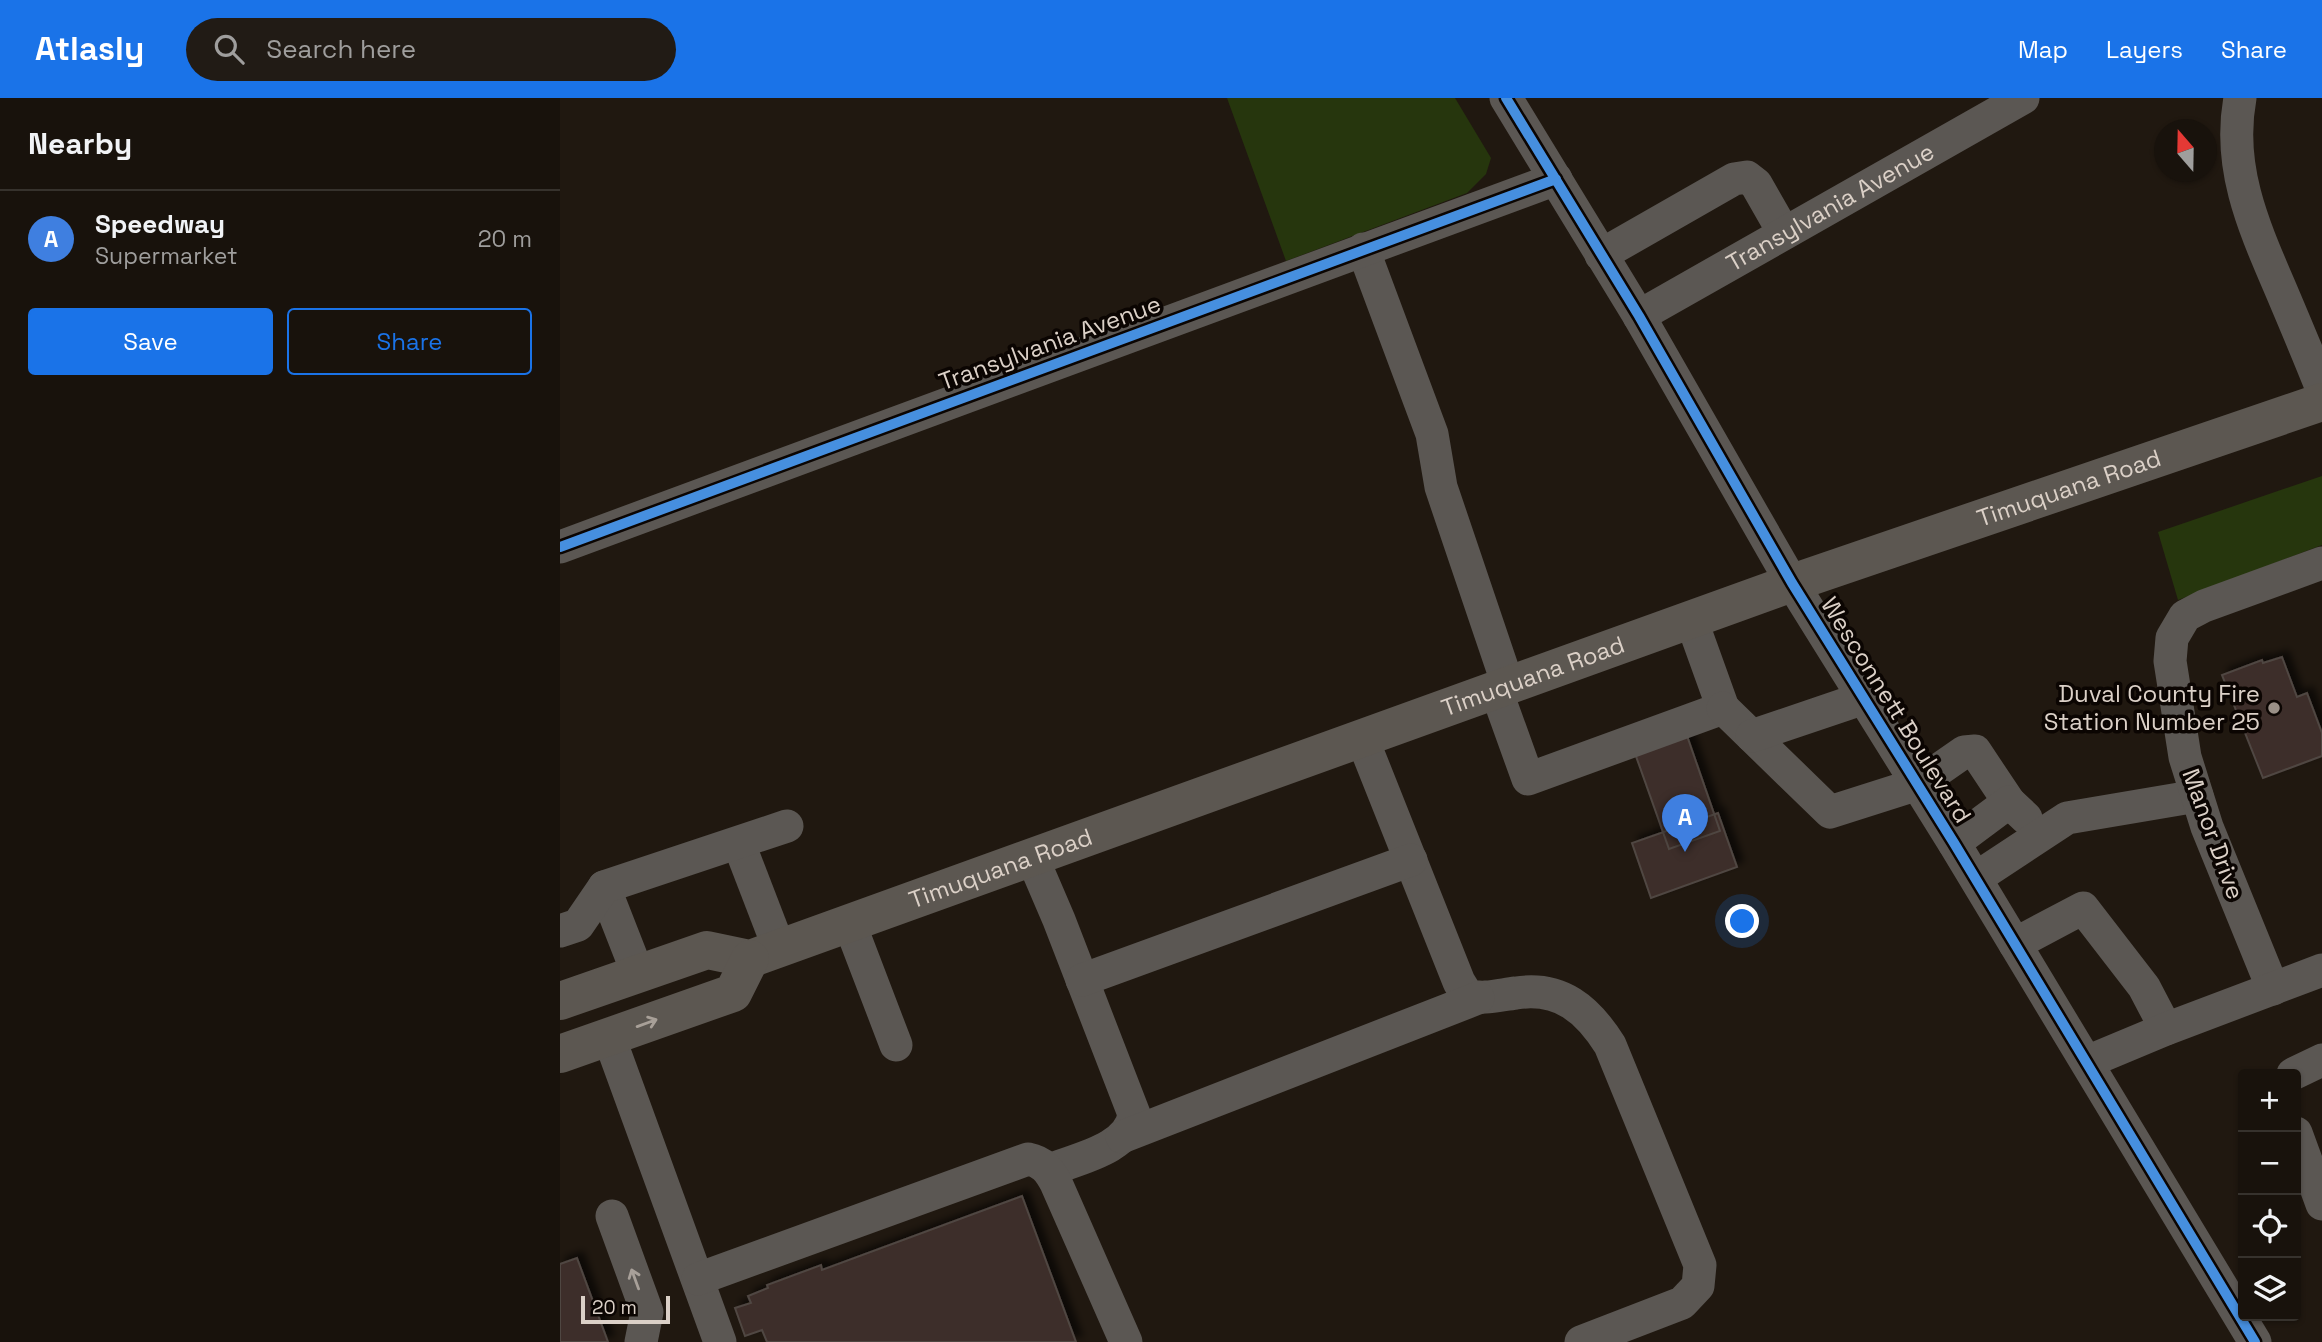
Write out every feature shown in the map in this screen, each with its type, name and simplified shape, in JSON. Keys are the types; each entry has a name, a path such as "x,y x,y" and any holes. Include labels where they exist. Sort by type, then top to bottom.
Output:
{"main road":[{"name":"Timuquana Road","path":"764,953 1792,583 2322,402"},
{"path":"562,995 638,974 707,950 764,953"},
{"path":"560,1054 733,993 764,953"}],"street":[{"name":"Wesconnett Boulevard","path":"1506,98 1639,316 1792,583 1976,878 2255,1342"},
{"name":"Transylvania Avenue","path":"1639,316 2023,98"},
{"path":"2240,98 2237,159 2247,207 2322,390"},
{"path":"1601,255 1734,179 1747,177 1756,184 1784,233"},
{"name":"Transylvania Avenue","path":"560,547 1556,179"},
{"path":"1363,249 1432,434 1441,486 1528,779 1723,708"},
{"name":"Manor Drive","path":"2273,989 2207,827 2185,757 2170,661 2172,638 2185,616 2204,606 2322,563"},
{"path":"1691,619 1723,708 1830,813 1917,784 1964,752 1975,751 2010,802 2041,835"},
{"path":"1752,736 1864,698"},
{"path":"1363,738 1459,982 1467,995 1478,998"},
{"path":"1976,878 2067,818 2197,796"},
{"path":"1954,843 2010,802"},
{"path":"560,931 578,925 604,887 739,844 786,826"},
{"path":"739,844 764,953"},
{"path":"1032,856 1134,1114 1133,1123 1122,1137 1110,1146 1049,1170"},
{"path":"1082,980 1411,860"},
{"path":"604,887 638,974"},
{"path":"2015,944 2083,908 2144,987 2166,1029"},
{"path":"849,922 895,1045"},
{"path":"2087,1062 2322,970"},
{"path":"1122,1137 1478,998 1529,991 1567,999 1594,1020 1610,1045 1700,1265 1698,1286 1682,1303 1581,1342"},
{"path":"609,1037 720,1342"},
{"path":"2301,1070 2322,1060"},
{"path":"2301,1147 2322,1204"},
{"path":"698,1279 1028,1159 1038,1161 1049,1170 1126,1342"},
{"path":"612,1216 647,1312 641,1342"}],"green space":[{"path":"1227,98 1455,98 1491,158 1486,174 1467,193 1286,261"},
{"path":"2322,476 2322,545 2178,600 2158,532"}],"building":[{"name":"Duval County Fire Station Number 25","path":"2282,657 2297,697 2307,693 2322,733 2322,756 2263,778 2222,675 2262,660 2263,663"},
{"path":"1684,727 1720,831 1669,849 1632,745"},
{"path":"1718,813 1737,867 1651,898 1632,843"},
{"path":"1022,1196 1076,1342 767,1342 762,1330 745,1336 735,1308 751,1303 748,1296 768,1288 767,1285 821,1265 822,1270"},
{"path":"577,1258 608,1342 560,1342 560,1264"}],"cycle path":[{"path":"1506,98 1639,316 1792,583 1954,843 2255,1342"},
{"path":"560,547 1556,179"}],"place":[{"name":"Duval County Fire Station Number 25","path":"2274,708"},
{"name":"Speedway","path":"1685,852"}]}
